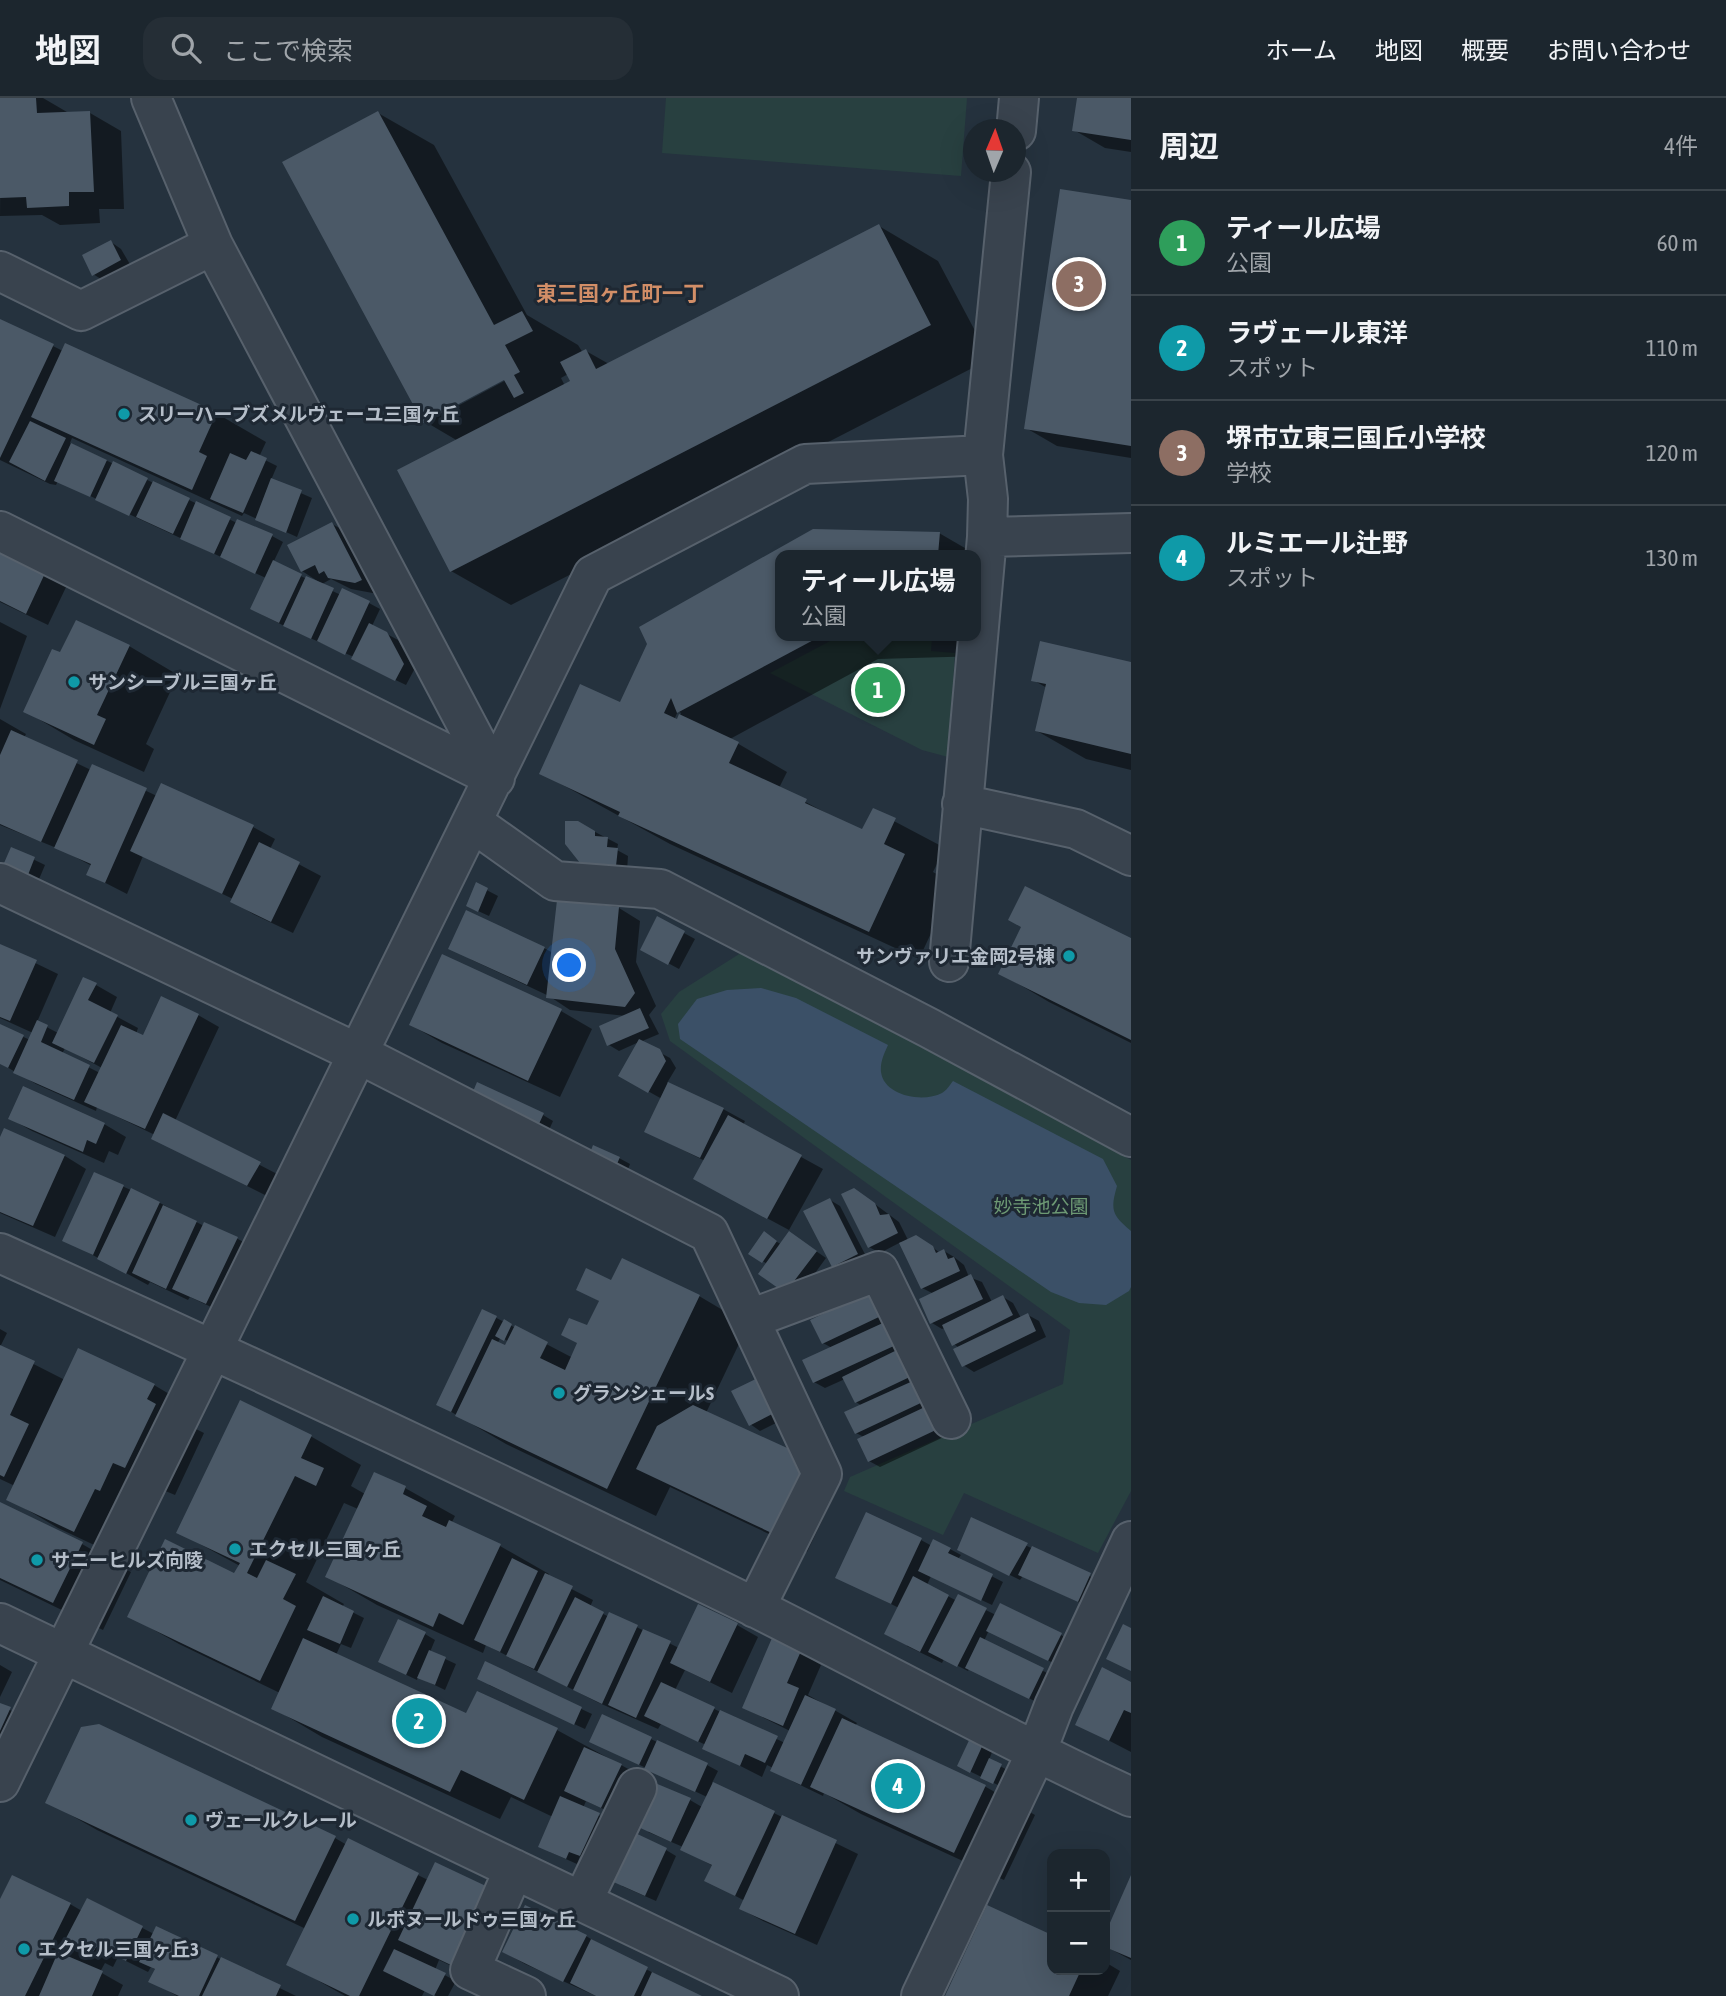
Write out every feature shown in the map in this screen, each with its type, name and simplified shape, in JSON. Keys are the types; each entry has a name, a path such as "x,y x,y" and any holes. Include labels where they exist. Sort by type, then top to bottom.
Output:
{"street":[{"path":"151,98 213,245 495,778"},
{"path":"1017,119 1019,98"},
{"path":"981,601 988,499 983,455 1010,182"},
{"path":"0,271 81,310 213,245"},
{"path":"0,1782 593,575 805,464 983,455"},
{"path":"0,531 495,778"},
{"path":"987,537 1131,533"},
{"path":"949,962 977,641"},
{"path":"962,804 1076,828 1131,856"},
{"path":"472,822 555,881 660,889 929,1028 1131,1137"},
{"path":"0,883 359,1054 709,1233 822,1474 755,1608"},
{"path":"0,1254 214,1349 755,1608 1036,1753 1131,1797"},
{"path":"750,1320 879,1271 951,1419"},
{"path":"921,1996 1036,1753 1054,1706 1131,1541"},
{"path":"0,1623 779,1996"},
{"path":"582,1902 636,1788"},
{"path":"514,1870 470,1970 526,1996"}],"green space":[{"path":"666,98 967,98 965,119 963,119 961,176 662,153"},
{"path":"830,641 932,641 931,651 955,653 948,757 922,750 770,673"},
{"name":"妙寺池公園","path":"744,951 1131,1160 1131,1491 1098,1553 964,1493 943,1535 844,1491 850,1477 1063,1384 1070,1330 670,1041 661,1014 679,992"}],"water":[{"path":"761,988 796,998 888,1045 881,1072 889,1087 897,1092 915,1097 934,1096 943,1092 953,1081 1103,1159 1117,1186 1114,1212 1131,1231 1129,1291 1106,1305 1079,1303 1051,1292 680,1039 678,1024 697,999 727,990"}],"building":[{"path":"0,98 36,98 37,113 90,111 94,192 69,192 69,206 27,208 26,197 0,198"},
{"path":"1077,98 1131,98 1131,140 1072,131"},
{"path":"378,111 494,325 522,311 533,331 505,345 520,372 514,375 524,393 514,398 504,380 423,423 282,162"},
{"path":"1060,189 1131,200 1131,446 1024,429"},
{"path":"879,224 931,325 450,572 397,470 570,381 560,362 586,349 596,369"},
{"path":"111,240 121,260 92,276 82,255"},
{"path":"0,319 54,344 0,458"},
{"name":"スリーハーブズメルヴェーユ三国ヶ丘","path":"65,343 217,412 199,452 207,456 192,490 31,417"},
{"path":"30,421 66,438 45,481 9,462"},
{"path":"71,443 107,460 90,497 54,481"},
{"path":"251,451 267,458 243,513 210,499 230,453 246,460"},
{"path":"113,461 148,478 129,516 95,500"},
{"path":"271,478 302,490 286,533 255,520"},
{"path":"153,481 190,498 173,534 136,517"},
{"path":"196,501 231,517 214,554 180,539"},
{"path":"237,519 273,534 255,574 220,557"},
{"path":"332,522 362,580 355,583 328,578 324,571 319,574 315,565 301,572 287,545"},
{"path":"813,529 940,532 938,550 776,550"},
{"path":"0,547 47,569 26,614 0,601"},
{"path":"775,550 775,641 812,641 677,713 671,698 664,713 677,719 679,714 739,742 729,763 807,799 805,803 862,829 873,808 896,818 884,844 905,854 869,932 618,816 620,812 539,774 580,684 620,702 647,644 639,627"},
{"path":"273,560 302,574 279,623 250,609"},
{"path":"306,576 334,588 311,639 283,626"},
{"path":"342,588 370,601 345,655 317,641"},
{"name":"サンシーブル三国ヶ丘","path":"76,620 130,645 97,715 106,719 94,745 23,712 52,649 60,652"},
{"path":"369,623 387,632 404,664 395,681 351,659"},
{"path":"1040,641 1131,662 1131,754 1035,731 1046,684 1031,681"},
{"path":"11,730 78,760 41,842 0,824 0,755"},
{"path":"92,764 147,788 105,883 86,875 91,864 54,848"},
{"path":"161,783 254,825 222,894 130,851"},
{"path":"565,821 578,821 595,831 595,836 608,837 607,847 618,848 616,866 580,863 565,844"},
{"path":"259,842 300,862 271,922 230,902"},
{"path":"11,847 35,857 26,880 1,870"},
{"path":"476,882 488,888 478,912 466,906"},
{"name":"サンヴァリエ金岡2号棟","path":"1025,886 1131,938 1131,1040 998,974 1021,927 1008,920"},
{"path":"557,900 619,907 615,949 635,993 625,1007 546,998"},
{"path":"466,910 545,947 527,985 448,949"},
{"path":"657,916 685,931 668,965 640,950"},
{"path":"0,944 37,960 10,1021 0,1017"},
{"path":"442,954 562,1009 528,1081 409,1025"},
{"path":"83,977 97,983 88,1000 118,1015 94,1063 52,1043"},
{"path":"161,996 199,1014 145,1129 84,1102 121,1025 143,1035"},
{"path":"640,1008 649,1028 607,1046 599,1026"},
{"path":"37,1020 48,1025 41,1042 90,1065 74,1100 13,1073"},
{"path":"0,1024 24,1035 8,1068 0,1064"},
{"path":"639,1039 660,1049 666,1061 648,1093 618,1076"},
{"path":"477,1082 544,1113 538,1126 472,1094"},
{"path":"668,1082 724,1108 700,1158 644,1132"},
{"path":"23,1086 105,1123 96,1144 87,1140 83,1152 8,1119"},
{"path":"163,1113 261,1162 247,1186 151,1139"},
{"path":"728,1115 802,1155 767,1219 693,1179"},
{"path":"4,1128 65,1155 33,1226 0,1212 0,1137"},
{"path":"593,1145 620,1157 617,1164 590,1153"},
{"path":"94,1172 124,1185 93,1255 62,1241"},
{"path":"131,1188 160,1202 126,1274 97,1259"},
{"path":"854,1188 875,1203 880,1215 889,1214 898,1233 868,1248 841,1194"},
{"path":"830,1198 858,1254 832,1267 803,1211"},
{"path":"163,1205 197,1221 166,1289 132,1273"},
{"path":"204,1222 238,1237 206,1304 172,1289"},
{"path":"764,1231 777,1241 762,1263 748,1254"},
{"path":"789,1231 817,1251 785,1293 758,1274"},
{"path":"916,1235 933,1246 936,1253 944,1249 948,1259 954,1257 960,1271 921,1289 899,1243"},
{"name":"グランシェールS","path":"622,1258 700,1295 607,1489 455,1416 492,1339 505,1345 515,1325 548,1342 540,1358 565,1370 577,1343 561,1335 569,1318 587,1325 599,1301 576,1290 586,1268 611,1280"},
{"path":"971,1274 983,1299 930,1324 919,1299"},
{"path":"870,1292 881,1316 822,1344 810,1320"},
{"path":"1003,1295 1013,1315 952,1346 942,1325"},
{"path":"482,1309 497,1316 451,1412 436,1405"},
{"path":"1028,1313 1036,1331 962,1367 953,1349"},
{"path":"504,1319 512,1324 504,1341 495,1336"},
{"path":"885,1322 896,1345 813,1383 802,1360"},
{"path":"0,1345 35,1361 10,1415 29,1424 4,1477 0,1475"},
{"path":"78,1348 155,1384 147,1399 156,1404 125,1468 113,1463 100,1491 95,1489 74,1532 6,1500"},
{"path":"901,1348 914,1375 855,1403 842,1377"},
{"path":"762,1376 778,1411 749,1426 731,1391"},
{"path":"915,1380 925,1401 855,1434 844,1412"},
{"name":"エクセル三国ヶ丘","path":"240,1400 312,1435 301,1458 324,1468 316,1486 295,1476 247,1573 257,1578 266,1560 296,1574 283,1599 296,1606 260,1681 127,1617 165,1539 234,1573 240,1563 176,1533"},
{"path":"693,1405 796,1452 804,1476 776,1535 636,1469 657,1426"},
{"path":"927,1406 938,1429 868,1462 857,1439"},
{"path":"374,1472 406,1486 403,1494 427,1506 422,1516 446,1527 449,1520 501,1544 463,1625 439,1613 433,1627 325,1577"},
{"name":"サニーヒルズ向陵","path":"0,1502 83,1542 53,1603 0,1578"},
{"path":"866,1512 922,1538 891,1604 835,1578"},
{"path":"971,1517 1028,1543 1009,1576 957,1550"},
{"path":"933,1539 951,1548 948,1553 993,1574 981,1601 918,1571"},
{"path":"1032,1546 1091,1573 1078,1602 1018,1575"},
{"path":"512,1558 538,1571 500,1652 474,1640"},
{"path":"545,1573 573,1586 534,1669 506,1656"},
{"path":"913,1576 949,1595 920,1652 884,1634"},
{"path":"958,1594 987,1608 957,1667 928,1652"},
{"path":"323,1596 354,1611 340,1644 307,1630"},
{"path":"575,1597 604,1612 567,1687 537,1672"},
{"path":"1000,1603 1062,1633 1048,1661 986,1631"},
{"path":"698,1604 738,1623 710,1682 670,1663"},
{"path":"609,1612 638,1625 602,1704 573,1690"},
{"path":"398,1619 426,1632 406,1675 378,1662"},
{"path":"1123,1624 1131,1628 1131,1671 1106,1659"},
{"path":"643,1629 671,1641 636,1718 608,1705"},
{"path":"980,1637 1044,1668 1029,1699 965,1668"},
{"path":"303,1638 466,1713 477,1691 558,1728 524,1800 461,1770 450,1792 271,1709"},
{"path":"772,1638 801,1651 787,1683 799,1688 783,1726 742,1708"},
{"path":"429,1650 446,1657 435,1685 417,1678"},
{"path":"485,1661 582,1707 574,1725 477,1679"},
{"path":"1102,1667 1131,1682 1131,1713 1124,1710 1109,1741 1075,1725"},
{"path":"661,1682 715,1707 698,1742 644,1716"},
{"path":"805,1695 836,1709 801,1785 770,1771"},
{"path":"0,1703 11,1707 0,1731"},
{"path":"720,1710 778,1736 765,1763 745,1754 740,1766 702,1749"},
{"path":"602,1714 652,1737 639,1765 589,1742"},
{"path":"842,1718 986,1785 954,1853 810,1787"},
{"name":"ヴェールクレール","path":"99,1724 336,1836 295,1921 45,1803 81,1727"},
{"path":"972,1734 985,1740 970,1773 957,1766"},
{"path":"657,1740 708,1763 695,1792 644,1769"},
{"path":"584,1747 622,1764 601,1808 564,1791"},
{"path":"989,1758 1002,1764 993,1784 980,1778"},
{"path":"713,1782 775,1811 735,1896 704,1881 712,1865 680,1850"},
{"path":"655,1783 691,1798 671,1842 636,1826"},
{"path":"560,1796 600,1813 580,1856 569,1852 566,1859 538,1847"},
{"path":"782,1815 837,1840 795,1934 739,1909"},
{"path":"631,1831 667,1848 645,1896 609,1880"},
{"name":"ルボヌールドゥ三国ヶ丘","path":"348,1838 419,1873 359,1996 350,1996 286,1965"},
{"path":"435,1862 488,1887 451,1965 398,1940"},
{"name":"エクセル三国ヶ丘3","path":"12,1875 71,1903 25,1996 0,1996 0,1899"},
{"path":"1131,1875 1131,1958 1110,1949 1110,1923"},
{"path":"87,1898 143,1926 126,1961 96,1947 91,1956 64,1942"},
{"path":"525,1905 587,1935 563,1982 502,1952"},
{"path":"987,1905 1047,1933 1047,1975 1079,1975 1069,1996 945,1996"},
{"path":"156,1926 218,1955 199,1996 179,1996 148,1982 155,1969 139,1962"},
{"path":"591,1939 648,1967 634,1996 596,1996 570,1983"},
{"path":"394,1949 446,1973 434,1996 383,1971"},
{"path":"58,1952 103,1971 92,1996 39,1996"},
{"path":"221,1957 281,1985 276,1996 202,1996"},
{"path":"652,1972 702,1996 641,1996"}],"place":[{"name":"堺市立東三国丘小学校","path":"1079,284"},
{"name":"スリーハーブズメルヴェーユ三国ヶ丘","path":"124,414"},
{"name":"サンシーブル三国ヶ丘","path":"74,682"},
{"name":"ティール広場","path":"878,690"},
{"name":"サンヴァリエ金岡2号棟","path":"1069,956"},
{"name":"グランシェールS","path":"559,1393"},
{"name":"エクセル三国ヶ丘","path":"235,1549"},
{"name":"サニーヒルズ向陵","path":"37,1560"},
{"name":"ラヴェール東洋","path":"419,1721"},
{"name":"ルミエール辻野","path":"898,1786"},
{"name":"ヴェールクレール","path":"191,1820"},
{"name":"ルボヌールドゥ三国ヶ丘","path":"353,1919"},
{"name":"エクセル三国ヶ丘3","path":"24,1949"}],"district":[{"name":"東三国ヶ丘町一丁","path":"620,293"}]}
